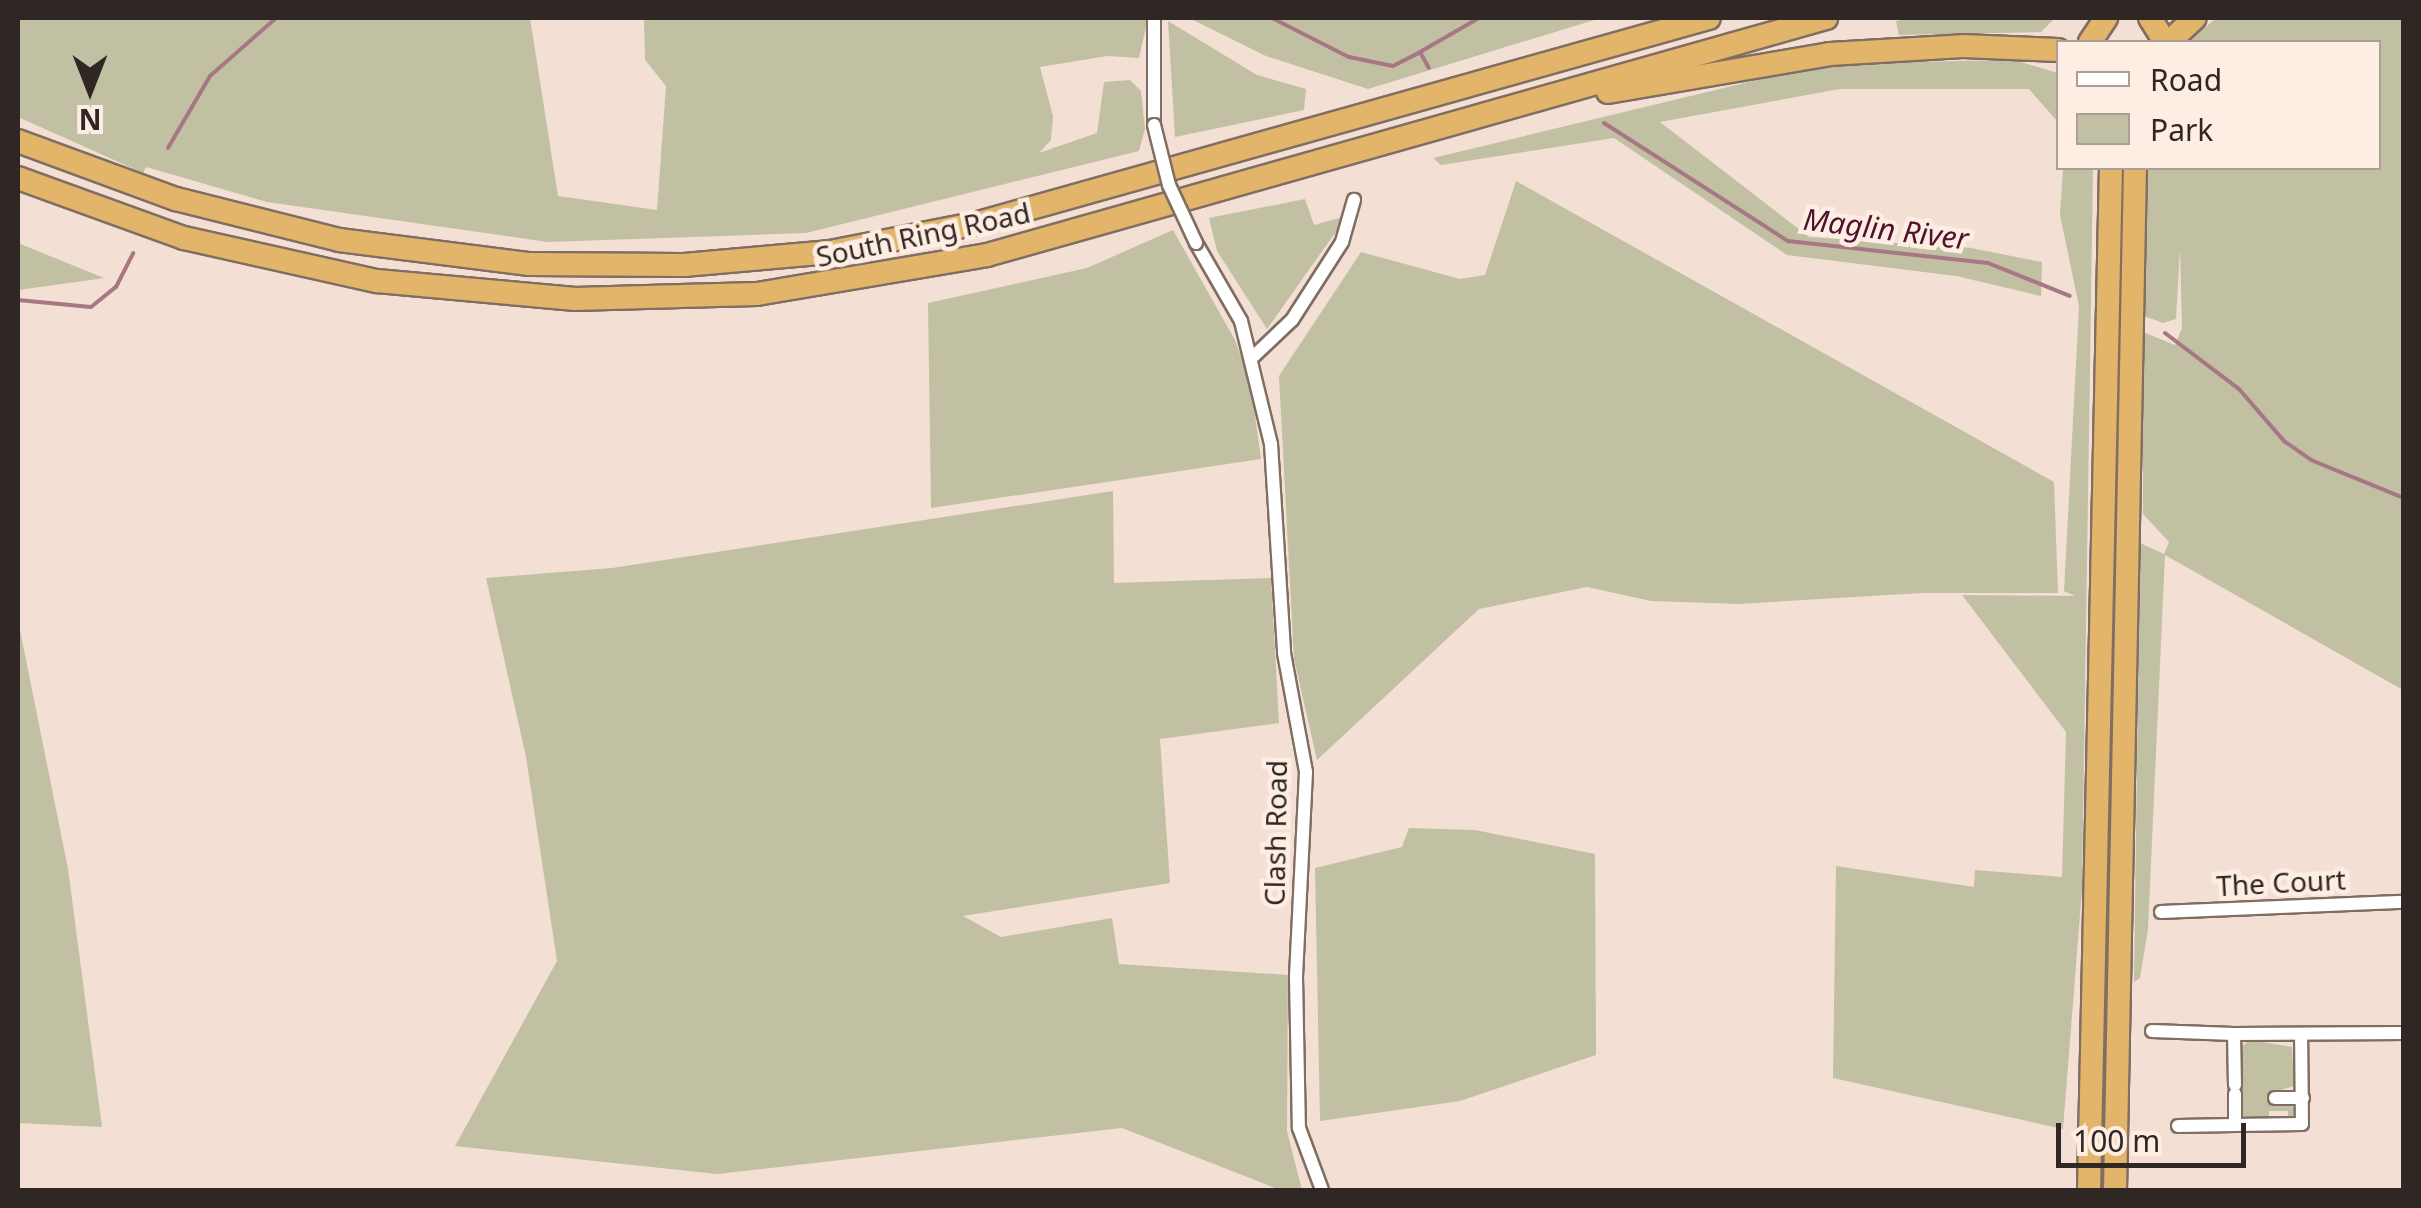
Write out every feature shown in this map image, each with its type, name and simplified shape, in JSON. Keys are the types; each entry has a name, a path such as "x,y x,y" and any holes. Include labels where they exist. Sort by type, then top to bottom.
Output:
{"highway":[{"path":"1411,101 1655,18"},
{"path":"1411,101 1708,18"},
{"name":"South Ring Road","path":"18,178 184,238 344,276 509,296 698,298 813,288 952,263 1415,137 1826,18"},
{"path":"2091,40 2106,18"},
{"path":"2150,18 2166,40"},
{"path":"2169,40 2195,18"},
{"path":"1415,137 1772,62 1924,48 2056,50"},
{"name":"South Ring Road","path":"18,142 176,200 370,246 528,264 684,265 830,252 978,223 1411,101"},
{"path":"2089,1190 2110,170"},
{"path":"2115,1190 2134,170"}],"street":[{"name":"Clash Road","path":"1154,18 1154,124 1169,185 1254,356 1271,444 1284,652 1306,772 1296,977 1299,1128 1322,1190"},
{"path":"1254,356 1292,320 1342,242 1354,200"},
{"name":"The Court","path":"2160,912 2404,902"},
{"path":"2152,1031 2268,1036 2404,1033"},
{"path":"2234,1034 2235,1125"},
{"path":"2178,1126 2298,1125 2303,1098 2302,1035"},
{"path":"2275,1098 2303,1098"}],"green space":[{"path":"18,18 530,18 558,196 657,210 666,86 645,60 644,18 1148,18 1139,58 1107,56 1040,67 1053,116 1051,140 1039,153 1097,133 1104,82 1130,80 1141,91 1145,129 1139,151 806,233 548,242 267,202 146,167 143,173 18,117"},
{"path":"1189,18 1601,18 1368,89 1266,56"},
{"path":"2055,18 2041,32 1899,35 1896,21"},
{"path":"2216,18 2403,18 2403,690 2165,555 2148,929 2140,978 2134,982 2140,543 2164,554 2169,542 2143,514 2143,332 2175,345 2182,328 2180,248 2176,319 2163,323 2144,316 2146,170 2381,170 2381,40 2191,40"},
{"path":"1168,21 1257,75 1306,89 1304,110 1175,137"},
{"path":"2014,60 2056,72 2056,120 2029,89 1840,89 1660,122 1809,237 1971,248 2042,262 2041,296 1956,276 1787,255 1614,138 1441,165 1433,158 1778,75 1860,63"},
{"path":"2063,170 2093,170 2082,890 2063,1129 1833,1078 1836,866 1974,887 1975,870 2062,877 2066,732 1962,595 2075,596 2064,591 2079,306 2060,215"},
{"path":"1516,181 2054,482 2058,593 1922,593 1738,604 1651,601 1587,587 1479,609 1317,760 1294,659 1279,376 1361,252 1460,279 1485,275"},
{"path":"1305,199 1314,225 1347,216 1267,329 1217,251 1209,218"},
{"path":"1173,230 1235,340 1251,386 1261,459 931,508 928,303 1087,268"},
{"path":"18,243 104,278 105,278 18,290"},
{"path":"1113,491 1114,583 1271,578 1279,723 1160,739 1170,883 963,916 1001,937 1112,918 1119,964 1288,975 1287,1131 1302,1190 1280,1190 1122,1128 717,1174 455,1146 557,961 526,757 486,578 612,568"},
{"path":"18,620 68,869 102,1127 18,1123"},
{"path":"1409,828 1475,830 1595,854 1596,1055 1460,1101 1320,1121 1315,868 1402,847"},
{"path":"2250,1040 2292,1047 2294,1086 2274,1092 2294,1108 2295,1118 2288,1121 2288,1111 2269,1111 2269,1121 2243,1117 2241,1047"}],"waterway":[{"path":"168,148 210,76 276,18"},
{"name":"Maglin River","path":"1272,18 1349,57 1393,66 1420,52 1429,68"},
{"path":"1420,52 1479,18"},
{"name":"Maglin River","path":"1604,123 1788,241 1988,263 2070,296"},
{"path":"18,300 91,307 116,287 133,253"},
{"name":"Maglin River","path":"2165,333 2239,389 2284,441 2311,460 2404,498"}]}
